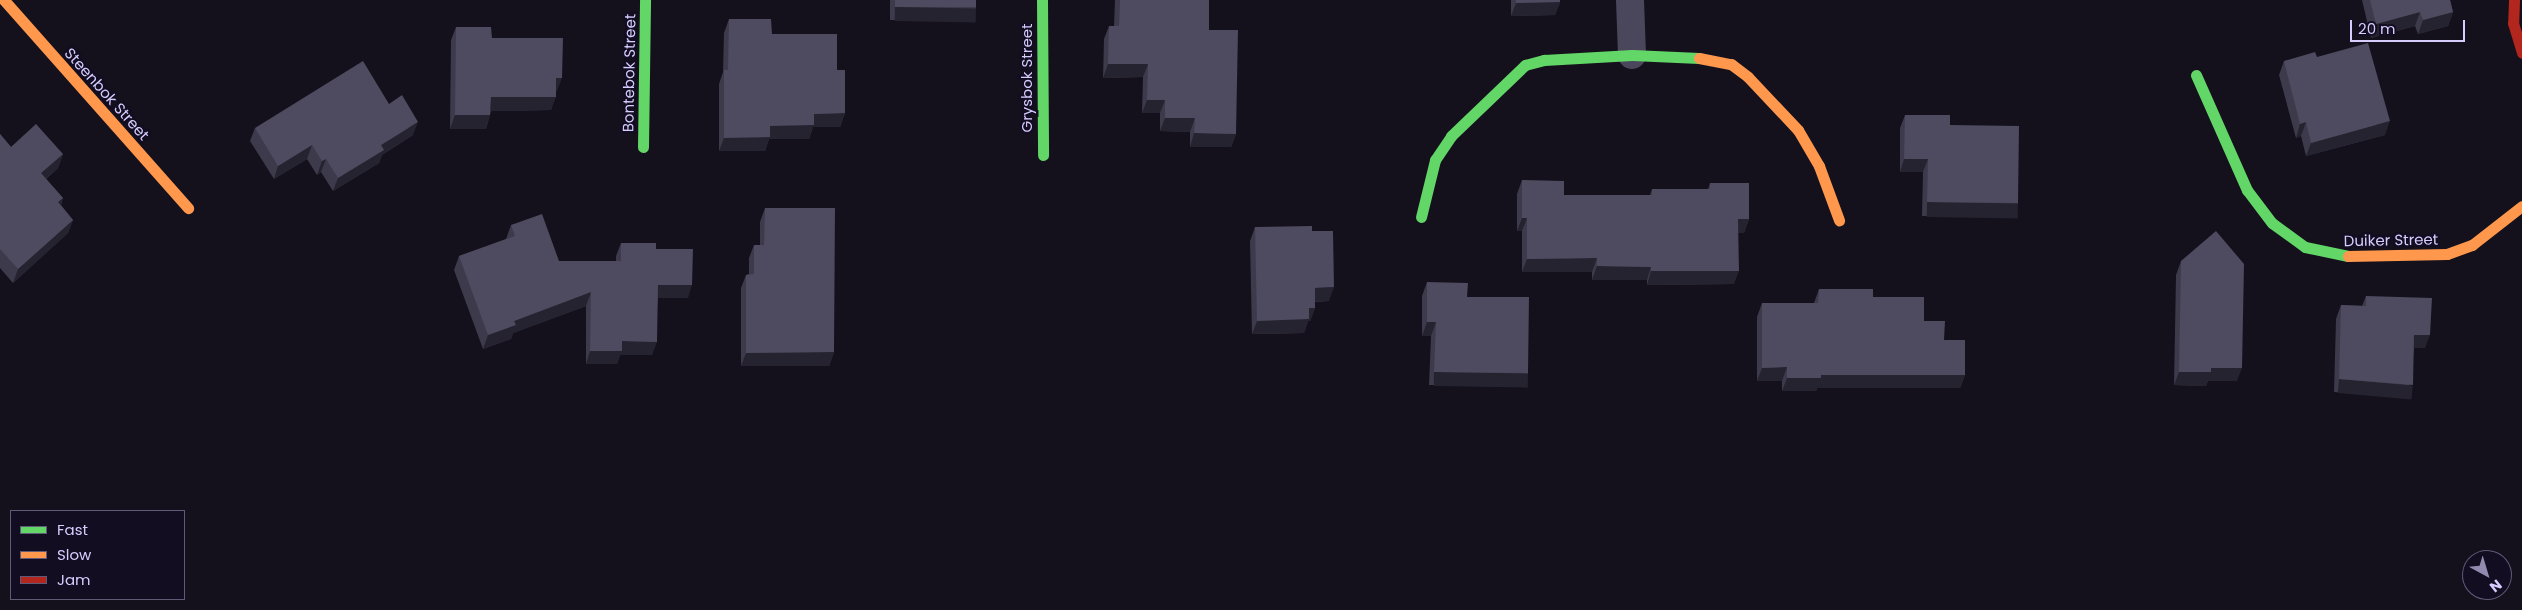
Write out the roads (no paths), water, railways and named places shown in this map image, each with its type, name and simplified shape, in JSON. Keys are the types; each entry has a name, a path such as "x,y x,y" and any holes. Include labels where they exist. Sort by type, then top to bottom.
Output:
{"street":[{"name":"Steenbok Street","path":"4,0 188,208"},
{"name":"Bontebok Street","path":"643,147 645,0"},
{"name":"Grysbok Street","path":"1042,0 1043,155"},
{"path":"1630,0 1632,55"},
{"path":"2514,0 2513,23 2522,53"},
{"path":"1422,217 1435,160 1451,136 1511,75 1525,65 1544,60 1632,55 1716,59 1731,64 1748,77 1798,130 1819,166 1839,220"},
{"name":"Duiker Street","path":"2196,75 2248,190 2272,223 2305,247 2338,256 2447,254 2472,245 2522,206"}]}
